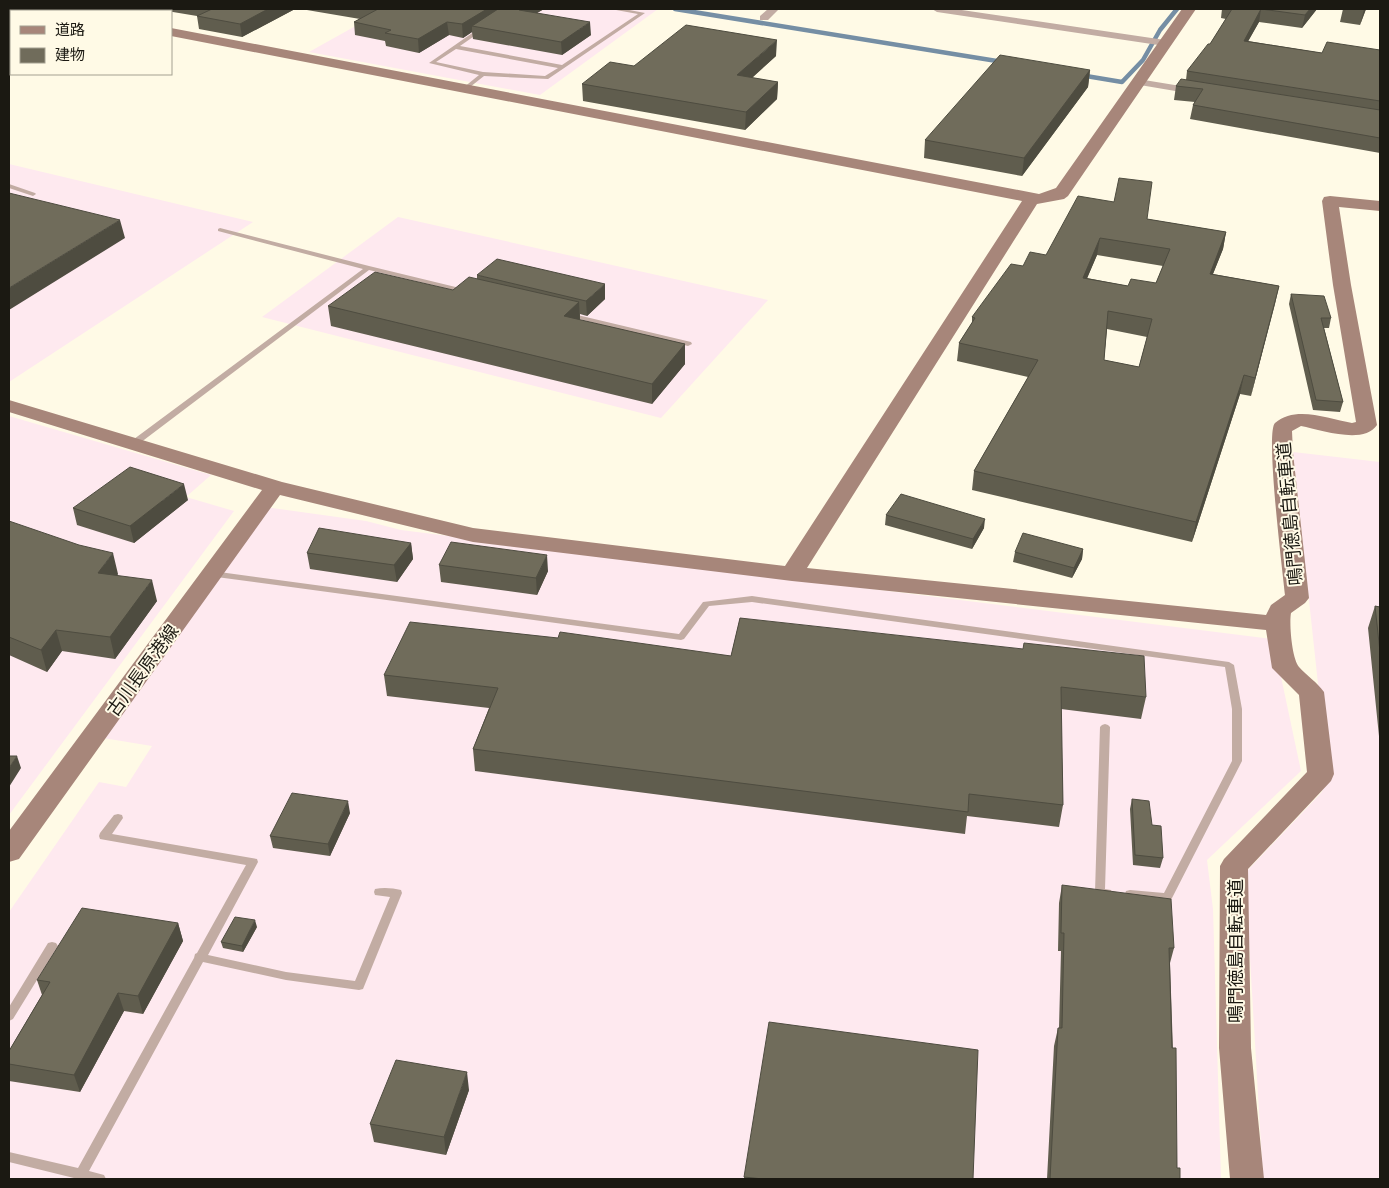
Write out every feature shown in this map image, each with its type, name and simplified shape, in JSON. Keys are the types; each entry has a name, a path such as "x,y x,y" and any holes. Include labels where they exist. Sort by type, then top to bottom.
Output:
{"street":[{"path":"764,18 774,9"},
{"path":"937,9 1162,42"},
{"path":"172,32 1032,198 1050,197 1062,192 1138,82 1162,42 1190,9"},
{"path":"1138,82 1206,93"},
{"path":"792,574 1032,198"},
{"name":"鳴門徳島自転車道","path":"1247,1179 1236,1048 1234,866 1321,774 1311,692 1285,668 1277,624 1279,610 1297,598 1282,453 1282,428 1298,419 1354,430 1367,425 1342,285 1330,201 1380,206"},
{"path":"9,406 275,487 473,535 792,574 1277,624"},
{"name":"古川長原港線","path":"9,852 275,487"}],"lane":[{"path":"484,27 432,63 483,74 546,78 643,13 616,9"},
{"path":"454,47 563,67"},
{"path":"465,89 483,74"},
{"path":"9,186 33,194"},
{"path":"220,230 474,293"},
{"path":"133,444 368,268"},
{"path":"562,314 688,344"},
{"path":"211,574 681,637 706,604 752,599 1229,664 1237,709 1237,761 1167,897 1100,892 1105,728"},
{"path":"81,1174 253,862 104,836 118,818"},
{"path":"199,957 286,976 359,986 396,893 379,892"},
{"path":"9,1016 52,946"},
{"path":"9,1157 100,1179"}],"shaded area":[{"path":"386,9 658,9 540,95 309,52"},
{"path":"9,164 253,222 9,382"},
{"path":"398,217 768,300 661,418 262,317"},
{"path":"9,416 211,475 186,497 234,511 9,815"},
{"path":"1293,452 1380,462 1380,1179 1263,1179 1245,873 1322,792 1327,767"},
{"path":"265,507 366,521 401,530 1273,639 1301,771 1207,860 1213,909 1221,1179 9,1179 9,912 99,782 126,787 152,746 103,738"}],"building":[{"path":"212,9 268,9 240,24 197,16"},
{"path":"378,9 487,9 462,24 447,22 418,39 385,33 391,30 354,22"},
{"path":"498,9 520,9 590,22 561,42 472,26"},
{"path":"1232,9 1261,9 1244,41 1322,53 1327,42 1380,50 1380,101 1187,71 1208,44 1210,44"},
{"path":"1261,9 1310,9 1305,15"},
{"path":"686,25 777,40 737,75 778,82 746,112 582,84 610,62 634,66"},
{"path":"1000,55 1090,70 1024,158 925,140"},
{"path":"1181,79 1380,110 1380,138 1193,105 1203,89 1176,86"},
{"path":"1119,178 1152,182 1147,219 1226,232 1210,274 1279,286 1255,378 1244,375 1196,522 974,471 1038,360 959,343 975,318 972,317 1011,264 1023,266 1030,252 1046,255 1078,196 1114,202","holes":["1100,238 1170,249 1156,283 1131,279 1128,286 1083,278","1108,311 1152,319 1139,367 1104,360"]},
{"path":"9,193 120,220 9,288"},
{"path":"497,259 605,284 586,301 477,275"},
{"path":"375,272 453,290 469,277 579,302 564,316 685,344 652,384 328,306"},
{"path":"1291,294 1324,296 1331,318 1321,318 1343,402 1316,400"},
{"path":"130,467 184,484 130,526 73,508"},
{"path":"901,494 985,519 973,539 886,515"},
{"path":"9,521 79,545 113,553 98,573 152,580 110,637 56,630 41,650 9,637"},
{"path":"319,528 411,543 394,565 307,553"},
{"path":"1023,533 1083,549 1074,568 1015,552"},
{"path":"451,542 547,555 536,578 439,565"},
{"path":"1375,606 1380,607 1380,652"},
{"path":"740,618 1023,649 1024,643 1144,656 1146,697 1061,687 1063,805 969,794 968,812 473,749 498,688 384,675 410,622 558,638 560,632 731,656"},
{"path":"9,756 17,756 9,768"},
{"path":"292,793 348,801 328,844 270,836"},
{"path":"1132,799 1149,801 1152,825 1161,826 1163,858 1135,855"},
{"path":"1062,885 1171,899 1174,948 1169,948 1172,1048 1176,1048 1177,1168 1180,1168 1180,1179 1050,1179 1058,1028 1062,1028 1064,933 1061,933"},
{"path":"82,908 178,923 138,996 118,993 74,1075 9,1064 9,1051 50,982 37,980"},
{"path":"235,917 255,920 242,946 221,942"},
{"path":"769,1022 978,1050 973,1179 763,1179 744,1177"},
{"path":"396,1060 467,1072 444,1137 370,1124"}],"waterway":[{"path":"675,9 1003,62"},
{"path":"1080,75 1122,82 1143,60 1160,30 1177,9"}]}
